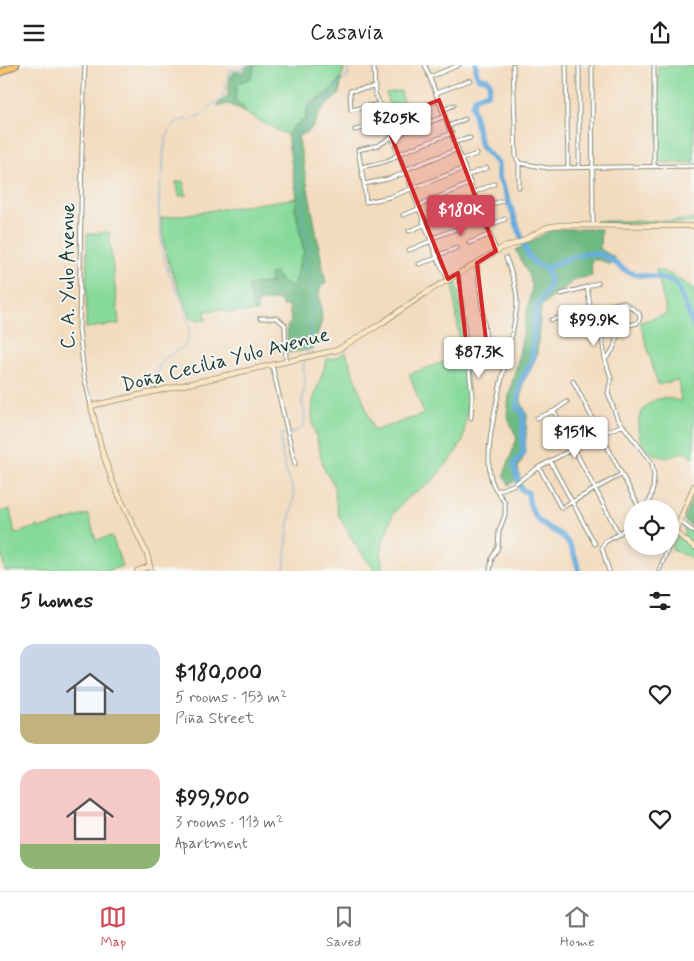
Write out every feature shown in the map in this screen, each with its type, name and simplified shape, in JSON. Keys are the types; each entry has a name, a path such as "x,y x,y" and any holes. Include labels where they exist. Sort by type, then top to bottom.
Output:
{"highway":[{"path":"0,73 16,65"}],"main road":[{"name":"Doña Cecilia Yulo Avenue","path":"91,406 337,350 361,337 447,280 496,251 520,242 542,229 554,225 694,226"},
{"name":"C. A. Yulo Avenue","path":"91,406 102,451 113,483 152,569"},
{"path":"680,521 694,486"},
{"path":"679,535 694,547"},
{"path":"137,571 152,569"}],"street":[{"name":"C. A. Yulo Avenue","path":"85,65 79,329 84,375 91,406"},
{"path":"374,65 375,93 436,257 447,280"},
{"path":"425,65 496,251"},
{"path":"430,77 459,65"},
{"path":"513,65 516,157 519,163 519,187"},
{"path":"566,65 568,167"},
{"path":"579,167 580,65"},
{"path":"592,65 593,225"},
{"path":"654,65 654,167"},
{"path":"436,93 470,80"},
{"path":"375,87 350,91 351,110 379,104"},
{"path":"355,130 374,126 439,100"},
{"path":"443,110 454,105"},
{"path":"445,116 392,137 379,145 358,151 366,202 390,197 465,168"},
{"path":"449,126 465,119"},
{"path":"361,167 381,163 395,157 398,153 452,133"},
{"path":"455,142 470,137"},
{"path":"364,184 388,179 458,149"},
{"path":"462,159 477,154"},
{"path":"519,163 548,168 694,166"},
{"path":"468,175 487,168"},
{"path":"403,215 471,183"},
{"path":"475,192 494,184"},
{"path":"409,231 478,201"},
{"path":"481,208 502,201"},
{"path":"408,250 485,218"},
{"path":"488,226 505,219"},
{"path":"469,243 491,234"},
{"path":"419,264 457,248"},
{"path":"490,571 492,558 498,547 499,531 505,515 506,503 489,475 490,451 497,398 512,334 517,300 514,280 506,258"},
{"path":"466,341 486,339 477,263"},
{"path":"458,273 472,396 471,418"},
{"path":"561,294 598,283"},
{"path":"551,320 591,309 623,302 639,313 640,318 637,323 595,334 591,309 587,287"},
{"path":"260,318 277,318 285,325 286,361"},
{"path":"605,359 611,354 616,342 618,328"},
{"path":"601,332 605,359 611,378 608,393 617,418 652,463 654,476 650,500"},
{"path":"272,365 295,464"},
{"path":"573,381 636,500"},
{"path":"537,418 554,411 567,402"},
{"path":"554,411 619,534"},
{"path":"497,491 513,485 539,467 622,425"},
{"path":"550,461 595,544"},
{"path":"539,467 561,509 622,474"},
{"path":"680,521 694,532"},
{"path":"609,571 602,548 605,542 624,529"},
{"path":"659,571 666,555"}],"highlighted area":[{"path":"439,100 496,251 477,263 486,340 466,341 458,273 448,279 385,121"}],"green space":[{"path":"248,65 254,65 252,77 237,84 235,99 243,107 245,113 229,104 218,106 228,96 230,77 234,72 243,72"},
{"path":"254,65 340,65 344,70 335,86 309,103 306,119 294,126 287,135 245,113 243,107 234,99 236,84 252,77"},
{"path":"658,66 694,66 694,162 658,163"},
{"path":"341,79 340,94 324,108 309,131 298,136 326,284 322,285 319,292 322,321 312,349 288,353 287,326 291,322 289,306 282,306 280,300 258,302 257,312 254,312 248,287 254,284 270,283 270,274 276,273 281,282 292,287 295,282 304,252 295,208 297,198 287,135 294,126 306,119 309,106 327,94"},
{"path":"401,91 403,102 389,105 386,93"},
{"path":"183,181 186,195 179,196 176,182"},
{"path":"297,198 295,208 304,252 292,287 281,282 254,284 248,287 254,312 224,312 223,309 205,311 206,320 191,317 170,268 164,244 161,218"},
{"path":"694,219 694,222 673,224 603,223 596,221 673,221"},
{"path":"553,229 601,229 600,249 615,258 610,265 601,260 591,260 592,276 576,279 541,306 537,355 523,382 521,402 527,415 525,455 518,467 520,478 509,485 504,475 517,438 507,416 509,395 518,360 532,286 516,250"},
{"path":"109,232 119,324 86,328 87,234"},
{"path":"656,269 672,275 694,289 694,458 683,452 666,457 653,454 645,447 640,438 639,418 644,409 652,402 663,398 681,401 678,380 658,385 640,322 667,314"},
{"path":"457,283 469,394 463,441 452,458 430,483 407,498 393,514 383,541 381,555 383,570 375,571 354,543 338,514 333,483 324,469 313,424 313,401 327,359 335,358 346,352 374,431 424,414 409,374 461,356 453,284"},
{"path":"694,493 694,528 683,520"},
{"path":"10,509 15,534 38,526 39,529 88,514 96,540 112,536 122,566 107,571 5,571 0,546 0,512"},
{"path":"684,526 694,534 694,545 683,536"},
{"path":"679,537 694,549 694,559 679,552"}],"waterway":[{"path":"152,385 160,365 165,359 184,346 189,332 187,314 168,270 161,237 159,193 166,140 177,122 197,118 214,104 221,101 230,70 240,70 245,65"},
{"path":"306,355 312,320 313,293 304,261 309,253 310,246 302,224 303,198 295,160 293,138 299,130 309,124 310,109 325,100 341,81 348,77 348,65"},
{"path":"476,65 476,73 479,78 487,79 490,84 488,93 475,98 472,105 481,146 498,164 498,176 527,253 534,263 546,268 578,255 595,254 611,260 631,273 672,281 678,287 694,327"},
{"path":"546,268 550,278 548,290 536,307 532,361 520,383 517,408 523,411 523,454 514,466 521,489 528,493 531,508 536,517 570,545 579,571"},
{"path":"284,571 289,522 294,496 282,454 281,435 297,431 304,426 305,415 302,402 305,359"}]}
